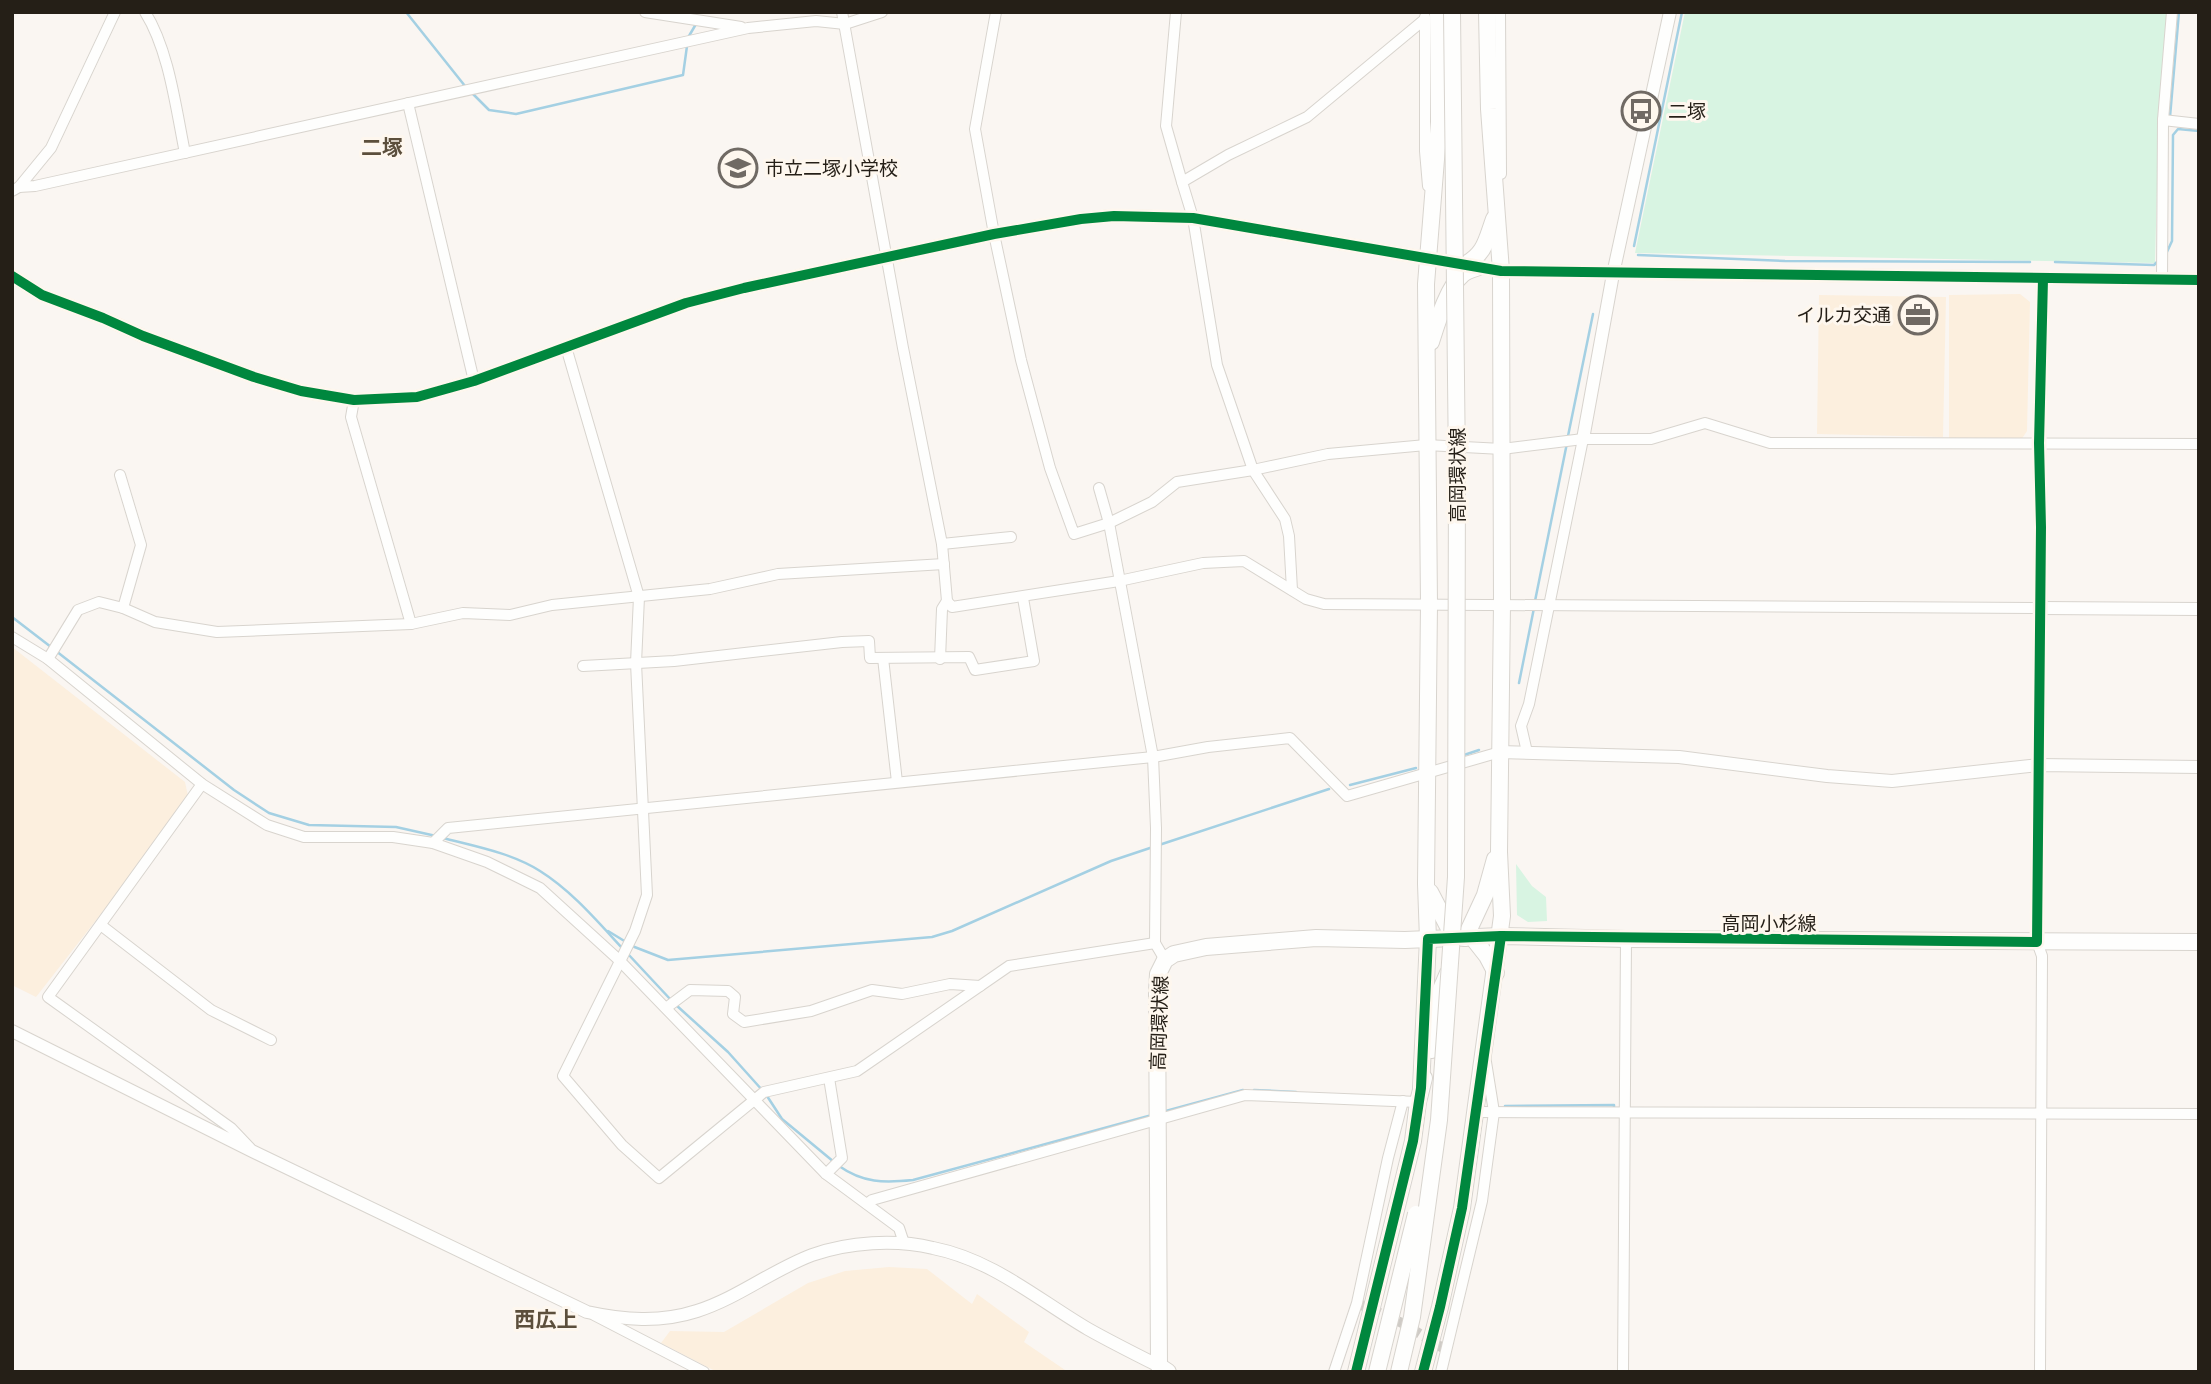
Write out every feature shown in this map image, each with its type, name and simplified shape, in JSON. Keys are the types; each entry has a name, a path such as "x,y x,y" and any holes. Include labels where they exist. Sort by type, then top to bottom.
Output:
{"main road":[{"name":"高岡環状線","path":"1399,1372 1412,1317 1439,1120 1456,863 1457,470 1452,12"},
{"path":"1423,1372 1462,1208 1501,936 1501,271 1489,109 1487,12"},
{"path":"1356,1372 1413,1142 1414,1097 1428,939 1426,284 1439,122 1429,15"},
{"path":"1426,358 1438,321 1457,281 1485,246 1496,207"},
{"path":"1414,1097 1430,1060 1439,994 1485,895 1499,843"},
{"path":"1426,884 1463,938 1487,956 1496,973"},
{"name":"高岡環状線","path":"1163,1369 1157,991 1158,974 1165,960 1174,954 1206,947 1316,938 1428,939 1501,936"},
{"name":"高岡小杉線","path":"1501,936 2199,942"},
{"name":"高岡環状線","path":"1377,1372 1439,1120"}],"street":[{"path":"16,189 56,140 116,12"},
{"path":"145,12 154,26 167,71 185,153"},
{"path":"645,12 748,28"},
{"path":"775,12 776,24"},
{"path":"842,12 942,544 947,601 952,607 1023,598 1203,563 1244,561 1307,599 1324,604 1549,603 2199,610"},
{"path":"16,189 748,28 816,21 845,24 882,12"},
{"path":"996,12 975,129 1021,360 1050,468 1074,534 1109,523 1152,502 1177,482 1254,470 1328,454 1426,445 1502,449 1584,439 1651,439 1705,423 1770,443 2199,444"},
{"path":"1176,12 1166,126 1193,218 1217,365 1254,470 1285,519 1289,536 1292,590"},
{"path":"1496,207 1501,176 1500,12"},
{"path":"1527,752 1521,726 1529,704 1584,439 1613,274 1671,12"},
{"path":"2162,280 2172,12"},
{"path":"1182,182 1228,155 1307,117 1429,15"},
{"path":"408,103 474,381"},
{"path":"2169,121 2199,124"},
{"path":"12,276 42,295 254,377 323,396 354,400 417,397 474,381 685,303 994,234 1114,216 1193,218 1501,271 2199,280"},
{"path":"2040,1372 2042,956 2037,942 2039,443 2043,279"},
{"path":"566,347 639,597 636,663 647,895 635,931 563,1076 622,1144 659,1178 764,1092 857,1072 1009,966 1155,943"},
{"path":"354,400 351,417 411,624"},
{"path":"120,475 141,545 123,608"},
{"path":"1099,488 1109,523 1153,757 1156,828 1155,943 1165,960"},
{"path":"942,544 1011,537"},
{"path":"48,659 78,610 99,602 123,608 155,622 217,632 411,624 463,613 510,615 552,604 710,589 778,574 944,564"},
{"path":"583,666 674,661 869,641 870,658 969,657 975,670 1034,660 1023,598"},
{"path":"940,659 942,609 947,601"},
{"path":"12,637 48,659 202,784 267,825 304,837 393,837 433,843 487,862 540,888 619,960 826,1174 898,1228 904,1243"},
{"path":"883,658 897,782"},
{"path":"433,843 448,828 1153,757 1208,747 1290,738 1347,796 1500,752 1679,757 1827,776 1892,781 2038,765 2199,768"},
{"path":"202,784 102,926 48,997 231,1128 252,1151"},
{"path":"102,926 211,1010 271,1040"},
{"path":"1623,1372 1626,939"},
{"path":"666,1008 690,990 728,991 735,998 733,1014 744,1022 811,1011 872,990 902,994 950,984 980,986"},
{"path":"12,1031 252,1151 587,1312 704,1372"},
{"path":"1441,1372 1482,1201 1494,1112 1484,1052"},
{"path":"826,1174 842,1158 829,1078"},
{"path":"867,1204 872,1200 1245,1095 1414,1097 1388,1158 1357,1303 1334,1372"},
{"path":"1476,1112 2199,1114"},
{"path":"587,1312 620,1319 671,1317 718,1303 812,1255 846,1247 904,1243 965,1256 993,1269 1087,1329 1163,1369"}],"shaded area":[{"path":"2020,294 2030,302 2027,431 2021,440 1949,439 1949,295"},
{"name":"イルカ交通","path":"1819,295 1946,297 1943,437 1817,434"},
{"path":"12,647 185,782 188,796 36,997 12,985"},
{"path":"889,1267 927,1269 972,1304 977,1294 1029,1332 1024,1342 1068,1372 717,1372 661,1343 670,1331 724,1332 808,1283 845,1271"}],"green space":[{"path":"1685,12 2168,12 2159,111 2155,263 1635,253"},
{"path":"1516,864 1532,886 1546,897 1547,921 1528,922 1517,915"}],"waterway":[{"path":"406,12 465,86"},
{"path":"1634,246 1682,12"},
{"path":"2170,117 2179,12"},
{"path":"689,36 696,24"},
{"path":"472,93 489,110 516,114 683,75 687,46"},
{"path":"2166,254 2172,241 2173,135 2178,129 2199,131"},
{"path":"1638,255 1785,261 2030,262"},
{"path":"2055,262 2154,265 2158,261"},
{"path":"1568,436 1593,314"},
{"path":"1535,601 1567,443"},
{"path":"1519,683 1534,608"},
{"path":"12,617 51,647"},
{"path":"56,651 234,790 269,813 309,825 396,827 436,836"},
{"path":"1464,755 1479,750"},
{"path":"1350,785 1416,768"},
{"path":"1159,845 1329,789"},
{"path":"443,838 505,855 540,871 574,897 623,949"},
{"path":"632,946 668,960 932,937 952,931 1111,861 1153,847"},
{"path":"608,931 626,942"},
{"path":"628,954 671,1000"},
{"path":"676,1005 728,1052 763,1091"},
{"path":"1162,1112 1243,1090"},
{"path":"1254,1090 1296,1092"},
{"path":"767,1096 782,1119 834,1162"},
{"path":"1505,1106 1614,1105 1614,1109"},
{"path":"839,1166 865,1179 913,1180 1152,1115"}],"tunnel":[{"path":"1357,1303 1402,1323 1446,1350"}],"cycle path":[{"path":"12,276 42,295 254,377 301,391 354,400 417,397 474,381 686,303 744,288 994,234 1114,216 1193,218 1501,271 2199,280"},
{"path":"1356,1372 1413,1141 1421,1088 1428,939 1501,936 2037,942 2041,527 2039,443 2043,279"},
{"path":"1423,1372 1462,1208 1501,936"}],"place":[{"name":"二塚","path":"1641,111"},
{"name":"市立二塚小学校","path":"738,168"},
{"name":"イルカ交通","path":"1918,315"}],"district":[{"name":"二塚","path":"382,148"},
{"name":"西広上","path":"546,1320"}]}
